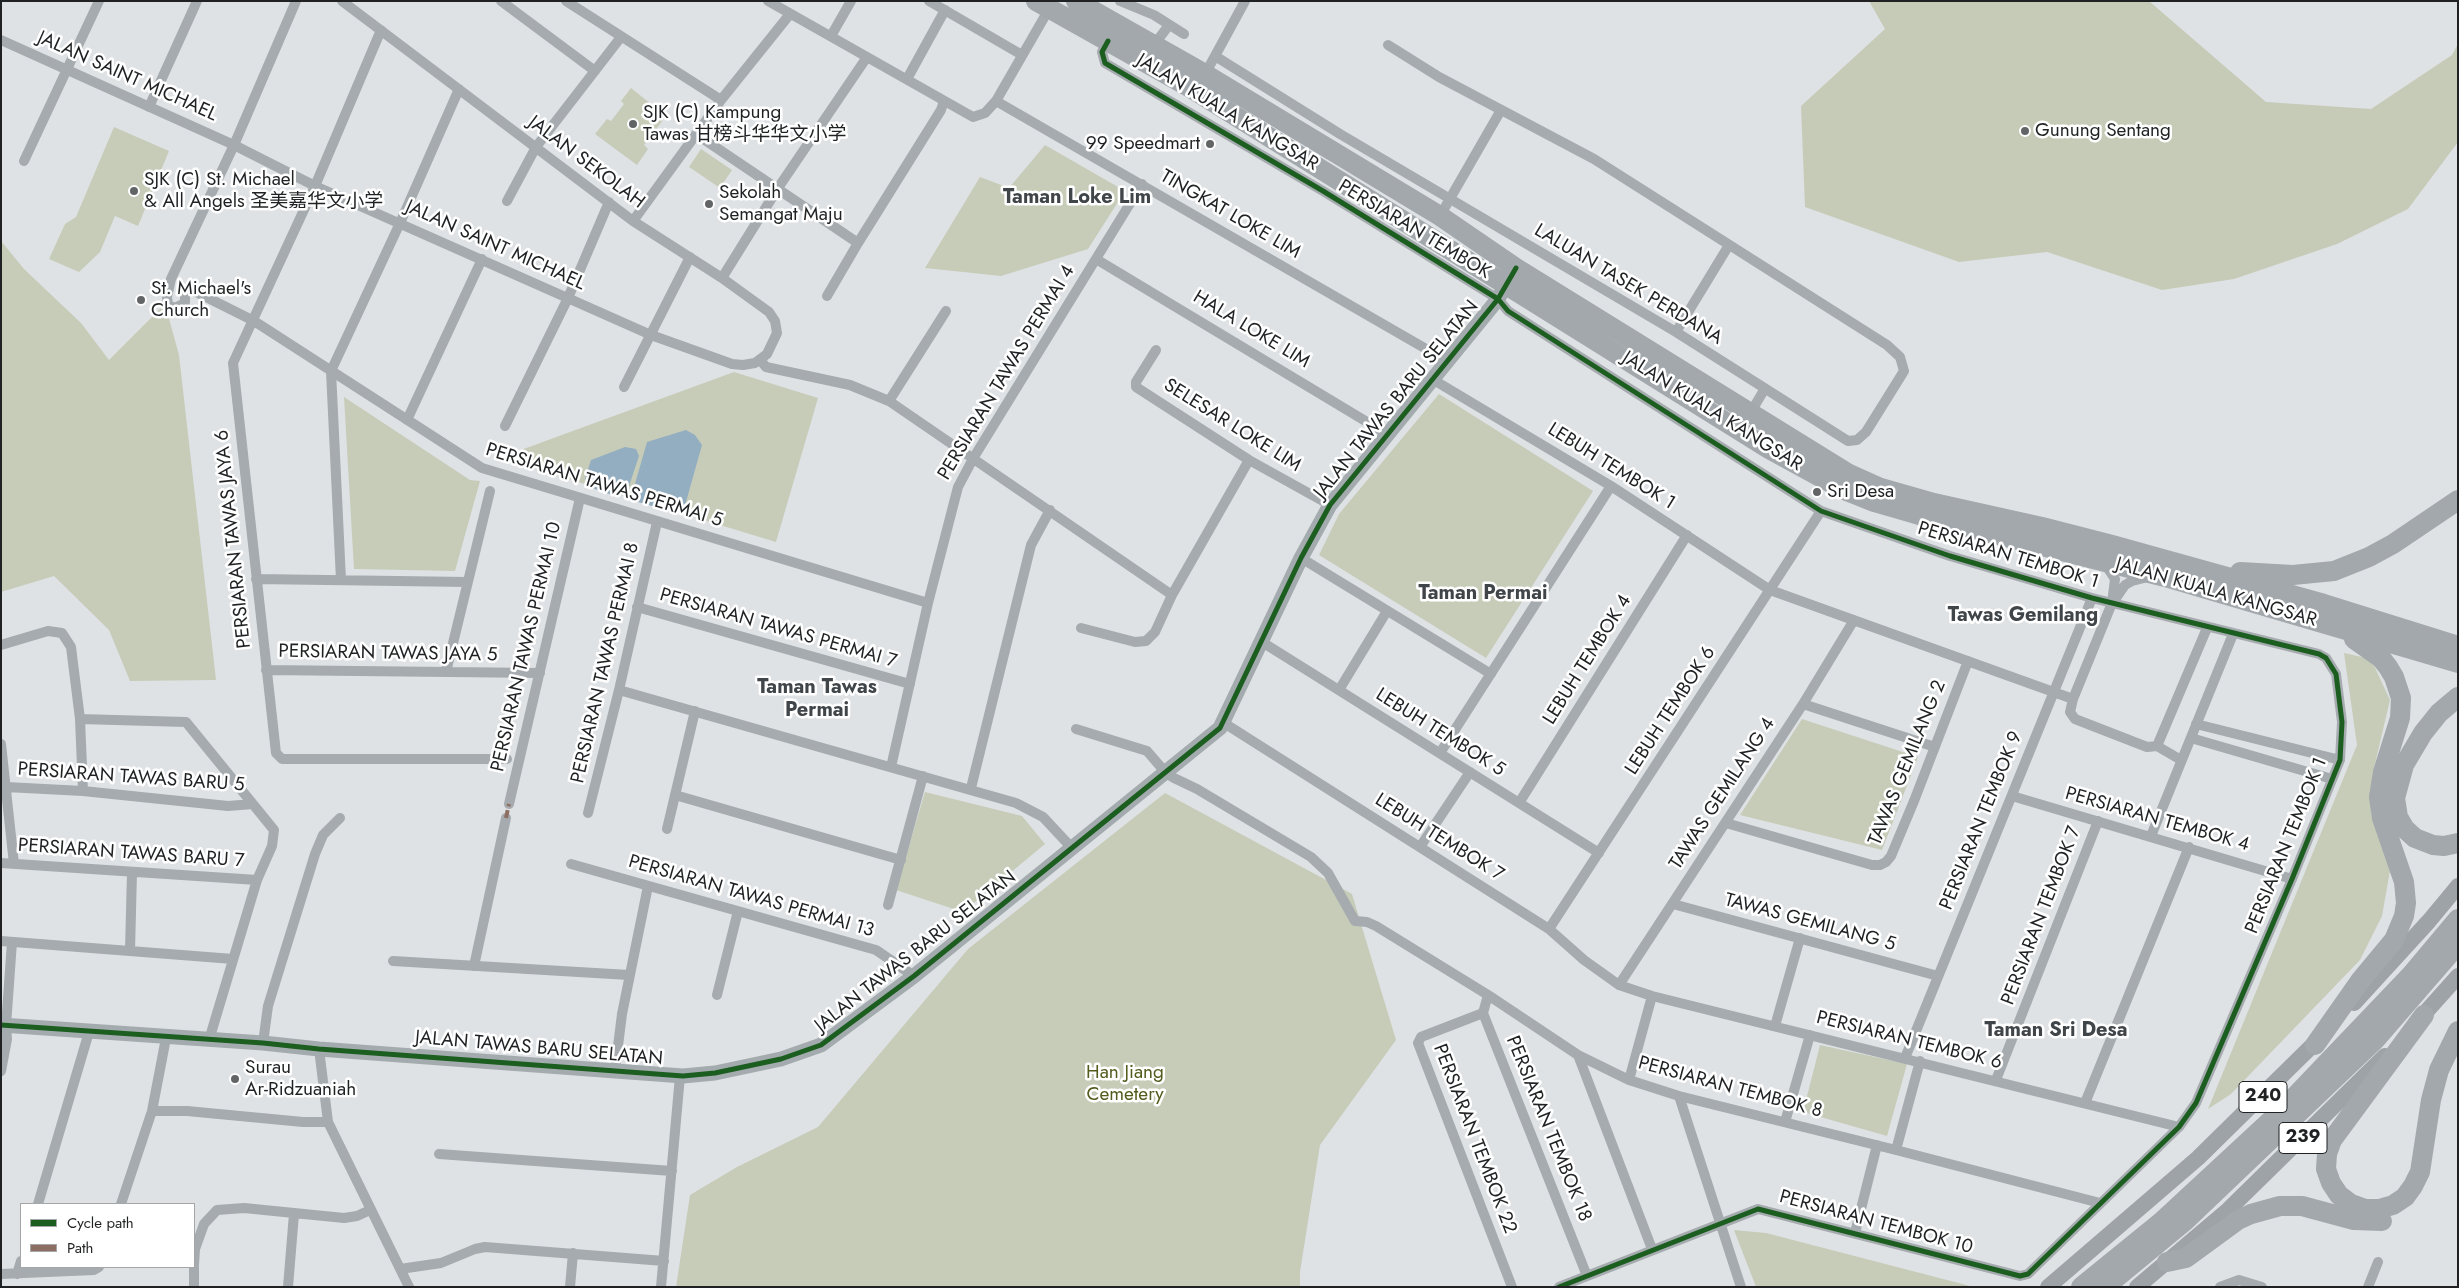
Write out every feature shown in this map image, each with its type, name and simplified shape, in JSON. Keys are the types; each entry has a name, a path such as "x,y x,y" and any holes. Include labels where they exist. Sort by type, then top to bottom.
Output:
{"highway":[{"name":"JALAN KUALA KANGSAR","path":"1076,1 1205,74 1440,216 1516,268 1751,412 1834,466 1878,487 1934,503 2064,532 2324,604 2458,646"},
{"name":"JALAN KUALA KANGSAR","path":"1042,5 1197,92 1501,292 1710,412 1769,450 1819,478 1874,502 2165,577 2458,663"},
{"path":"1710,412 1718,410 1738,417 1751,412 1752,423 1767,440 1769,450"},
{"path":"2213,574 2232,572 2293,575 2334,571 2369,557 2393,544 2458,500"},
{"path":"2315,1044 2360,980 2394,940 2404,916 2406,903 2404,882 2382,818 2379,798 2383,772 2400,718 2401,698 2398,686 2381,658 2361,642 2322,623"},
{"path":"2458,697 2439,713 2423,733 2404,765 2395,798 2398,817 2405,829 2415,838 2433,845 2444,846 2458,843"},
{"path":"2081,1287 2160,1222 2282,1110 2410,975 2458,919"},
{"path":"2105,1287 2184,1221 2376,1039 2458,944"},
{"path":"2424,1015 2332,1140 2327,1154 2326,1169 2331,1183 2339,1195 2351,1204 2364,1209 2379,1209 2393,1205 2405,1197 2413,1186 2420,1172 2431,1100 2439,1070 2458,1031"},
{"path":"2168,1262 2186,1258 2238,1220 2272,1208 2302,1206 2368,1222 2388,1220 2405,1212 2424,1194 2429,1182 2447,1082 2458,1053"}],"main road":[{"name":"240","path":"2048,1287 2198,1158 2315,1044 2429,921 2458,886"},
{"name":"239","path":"2137,1287 2228,1210 2310,1131 2424,1015 2458,976"}],"street":[{"path":"24,161 99,1"},
{"path":"149,106 197,1"},
{"path":"234,144 296,1"},
{"name":"JALAN SEKOLAH","path":"342,1 633,221 722,278 769,312 775,321 776,338 765,365"},
{"path":"501,1 595,71"},
{"path":"566,1 721,100"},
{"path":"768,1 973,117 980,117 996,101 1022,55 1042,5"},
{"path":"831,36 851,1"},
{"path":"929,1 1022,55"},
{"path":"1120,1 1154,14 1184,34"},
{"path":"1205,74 1245,1"},
{"path":"907,79 945,10"},
{"path":"633,221 721,100 790,14"},
{"path":"1154,45 1169,25"},
{"name":"PERSIARAN TAWAS JAYA 6","path":"381,30 315,186 233,363 276,753 278,757 507,759"},
{"path":"507,201 536,147 622,38"},
{"name":"JALAN SAINT MICHAEL","path":"1,40 234,144 315,186 650,335 726,363 765,365"},
{"path":"1388,45 1439,77 1594,159 1729,245 1676,332"},
{"name":"LALUAN TASEK PERDANA","path":"1215,56 1676,332 1764,390 1848,441 1857,440 1866,432 1904,370 1900,357 1887,345 1729,245"},
{"path":"722,278 778,188 867,57"},
{"path":"341,580 331,370 400,223 459,89"},
{"path":"827,296 941,110 944,101"},
{"name":"TINGKAT LOKE LIM","path":"996,101 1447,361"},
{"path":"1440,216 1501,110"},
{"path":"696,134 858,243"},
{"name":"PERSIARAN TAWAS PERMAI 5","path":"234,144 171,279 167,298 168,305 172,308 185,304 186,292 190,289 254,321 482,468 928,603"},
{"name":"PERSIARAN TAWAS PERMAI 4","path":"891,767 952,502 974,457 1142,184"},
{"path":"506,426 568,298 608,202"},
{"path":"624,387 690,257"},
{"name":"HALA LOKE LIM","path":"1096,258 1387,434"},
{"path":"407,420 482,259"},
{"name":"JALAN TAWAS BARU SELATAN","path":"3,1026 263,1043 319,1049 398,1053 680,1076 715,1073 781,1060 808,1051 829,1040 914,976 1071,847 1203,744 1224,723 1301,558 1330,505 1447,361 1501,292 1516,268"},
{"name":"PERSIARAN TEMBOK","path":"1501,292 1508,311 1821,511"},
{"path":"889,401 946,311"},
{"name":"SELESAR LOKE LIM","path":"1156,350 1136,382 1136,387 1249,460 1330,505"},
{"path":"765,365 850,385 889,401 974,457 1172,595"},
{"name":"LEBUH TEMBOK 1","path":"1432,379 1611,486 1770,590 2073,699"},
{"path":"1751,412 1764,390"},
{"path":"1081,628 1135,642 1146,641 1155,632 1172,595 1249,460"},
{"path":"1440,753 1611,486"},
{"path":"446,672 490,491"},
{"name":"PERSIARAN TAWAS PERMAI 10","path":"509,804 580,498"},
{"path":"971,788 1032,545 1050,510"},
{"name":"LEBUH TEMBOK 6","path":"1549,929 1821,511"},
{"name":"PERSIARAN TEMBOK 1","path":"1821,511 1950,556 2092,598 2207,628 2319,654 2332,665 2340,691 2342,722 2340,760 2196,1103 2179,1127 2028,1274 2020,1276"},
{"name":"PERSIARAN TAWAS PERMAI 8","path":"588,813 619,690 657,522"},
{"name":"LEBUH TEMBOK 4","path":"1519,803 1687,535"},
{"path":"1301,558 1491,674"},
{"path":"2101,560 2110,569 2115,580 2112,603 2073,699 2070,712 2075,719 2147,747 2157,746 2181,760"},
{"path":"2112,603 2125,586 2132,581 2145,577 2165,577"},
{"path":"256,579 468,582"},
{"name":"PERSIARAN TEMBOK 9","path":"1905,1058 2092,598"},
{"name":"PERSIARAN TAWAS PERMAI 7","path":"637,607 910,684"},
{"path":"1339,690 1387,611"},
{"name":"TAWAS GEMILANG 4","path":"1619,985 1726,823 1854,620"},
{"path":"2157,746 2207,628"},
{"path":"1,645 48,631 62,633 71,647 80,719 83,791"},
{"path":"2151,836 2233,634"},
{"name":"LEBUH TEMBOK 5","path":"1262,642 1600,853"},
{"name":"TAWAS GEMILANG 2","path":"1726,823 1872,866 1880,865 1891,856 1968,661"},
{"name":"PERSIARAN TAWAS JAYA 5","path":"266,670 540,673"},
{"path":"619,690 971,788 1029,808 1043,818 1071,847"},
{"path":"1802,704 1935,747"},
{"path":"667,828 695,711"},
{"path":"80,719 186,722 274,830 272,846 258,880 209,1040"},
{"name":"LEBUH TEMBOK 7","path":"1224,723 1549,929 1584,960 1619,985 1630,990"},
{"path":"2196,724 2340,760"},
{"path":"1076,729 1144,748 1166,773"},
{"path":"2191,738 2332,779"},
{"path":"1,744 14,864"},
{"path":"1420,847 1470,772"},
{"name":"PERSIARAN TEMBOK 8","path":"1166,773 1197,789 1311,857 1328,873 1355,922 1367,922 1376,926 1488,995 1578,1055 1629,1080 1679,1096 2100,1203"},
{"path":"888,905 923,776"},
{"name":"PERSIARAN TAWAS BARU 5","path":"6,787 83,791 228,806 253,804"},
{"path":"675,795 901,860"},
{"name":"PERSIARAN TEMBOK 4","path":"2012,796 2292,878"},
{"path":"263,1043 268,1006 315,854 323,835 340,818"},
{"path":"474,966 506,818"},
{"name":"PERSIARAN TEMBOK 7","path":"1996,1080 2098,820"},
{"path":"2085,1104 2189,847"},
{"name":"PERSIARAN TAWAS BARU 7","path":"1,863 258,880"},
{"name":"PERSIARAN TAWAS PERMAI 13","path":"571,864 876,950 914,976"},
{"path":"130,951 132,872"},
{"path":"614,1070 622,1014 648,886"},
{"name":"TAWAS GEMILANG 5","path":"1673,904 1938,976"},
{"path":"717,995 738,911"},
{"path":"1775,1026 1800,938"},
{"path":"1,1070 7,1038 3,1026 6,941 233,959"},
{"path":"393,961 630,975"},
{"name":"PERSIARAN TEMBOK 6","path":"1630,990 2179,1127"},
{"path":"1483,1013 1488,995"},
{"path":"1629,1080 1652,996"},
{"name":"PERSIARAN TEMBOK 18","path":"1483,1013 1587,1276"},
{"name":"PERSIARAN TEMBOK 22","path":"1483,1013 1421,1037 1418,1043 1512,1287"},
{"path":"38,1203 89,1032"},
{"path":"1785,1122 1810,1035"},
{"path":"121,1203 152,1111 166,1038"},
{"path":"319,1049 328,1122 409,1287"},
{"path":"1578,1055 1652,1249"},
{"path":"1896,1150 1920,1061"},
{"path":"661,1287 680,1076"},
{"path":"1679,1096 1741,1287"},
{"path":"152,1111 187,1111 302,1122 328,1122"},
{"path":"1855,1233 1877,1145"},
{"path":"439,1154 672,1171"},
{"path":"195,1258 204,1224 217,1210 244,1208 344,1218 357,1216 370,1210"},
{"name":"PERSIARAN TEMBOK 10","path":"1558,1287 1755,1209 1763,1209 2020,1276"},
{"path":"288,1287 294,1214"},
{"path":"400,1269 449,1260 469,1251 485,1248 664,1261"},
{"path":"570,1287 573,1253"},
{"path":"2368,1287 2378,1262"},
{"path":"17,1274 20,1264"},
{"path":"1,1274 87,1268"},
{"path":"194,1268 194,1287"},
{"path":"2220,1287 2239,1280 2262,1287"}],"green space":[{"path":"1869,1 2149,1 2266,102 2371,109 2452,55 2458,44 2458,142 2408,209 2337,244 2234,279 2162,290 2047,252 1959,262 1805,207 1801,106 1885,29"},
{"path":"631,88 666,116 644,145 648,149 637,165 595,134 607,119 611,121 624,104 621,101"},
{"path":"114,127 169,151 138,226 115,216 100,252 79,272 49,259 65,224 76,217"},
{"path":"1045,145 1125,191 1088,249 1001,276 925,268 980,177 1009,188"},
{"path":"701,149 732,170 720,188 689,167"},
{"path":"1,241 24,269 81,323 109,360 165,304 179,355 216,680 130,681 109,630 54,576 1,592"},
{"path":"734,372 818,398 776,542 499,458"},
{"path":"1439,394 1593,491 1486,658 1319,555 1339,514"},
{"path":"344,397 470,480 480,481 455,571 354,569"},
{"path":"2344,653 2371,659 2390,700 2374,768 2371,813 2391,865 2382,916 2360,960 2231,1094 2208,1109 2357,745"},
{"path":"1802,719 1918,757 1882,850 1740,815"},
{"path":"925,792 1022,816 1045,844 963,912 896,890"},
{"name":"Han Jiang Cemetery","path":"1165,793 1352,894 1396,1040 1320,1145 1300,1272 1300,1287 676,1287 690,1195 737,1167 818,1127 968,949"},
{"path":"1820,1045 1907,1064 1887,1136 1803,1112"},
{"path":"1734,1230 1766,1233 1974,1287 1756,1287"}],"water":[{"path":"686,430 695,435 702,445 684,509 673,512 638,502 633,491 647,442"},
{"path":"625,447 636,449 639,456 627,492 615,496 589,487 585,479 591,460"}],"marked path":[{"path":"506,818 509,804"}],"cycle path":[{"path":"1108,41 1102,52 1105,63 1323,191 1498,299 1508,311 1821,511 1950,556 2092,598 2319,654 2326,658 2336,674 2342,722 2340,760 2292,879 2196,1103 2179,1127 2028,1274 2020,1276 1758,1209 1559,1287"},
{"path":"1,1025 263,1043 319,1049 683,1076 715,1073 781,1059 821,1045 914,976 1220,728 1301,558 1330,505 1498,299 1516,268"}],"place":[{"name":"SJK (C) Kampung Tawas 甘榜斗华华文小学","path":"633,124"},
{"name":"Gunung Sentang","path":"2025,131"},
{"name":"99 Speedmart","path":"1210,144"},
{"name":"SJK (C) St. Michael & All Angels 圣美嘉华文小学","path":"134,191"},
{"name":"Sekolah Semangat Maju","path":"709,204"},
{"name":"St. Michael's Church","path":"141,300"},
{"name":"Sri Desa","path":"1817,492"},
{"name":"Surau Ar-Ridzuaniah","path":"235,1079"}],"district":[{"name":"Taman Loke Lim","path":"1077,198"},
{"name":"Taman Permai","path":"1483,594"},
{"name":"Tawas Gemilang","path":"2023,616"},
{"name":"Taman Tawas Permai","path":"817,700"},
{"name":"Taman Sri Desa","path":"2056,1031"}]}
